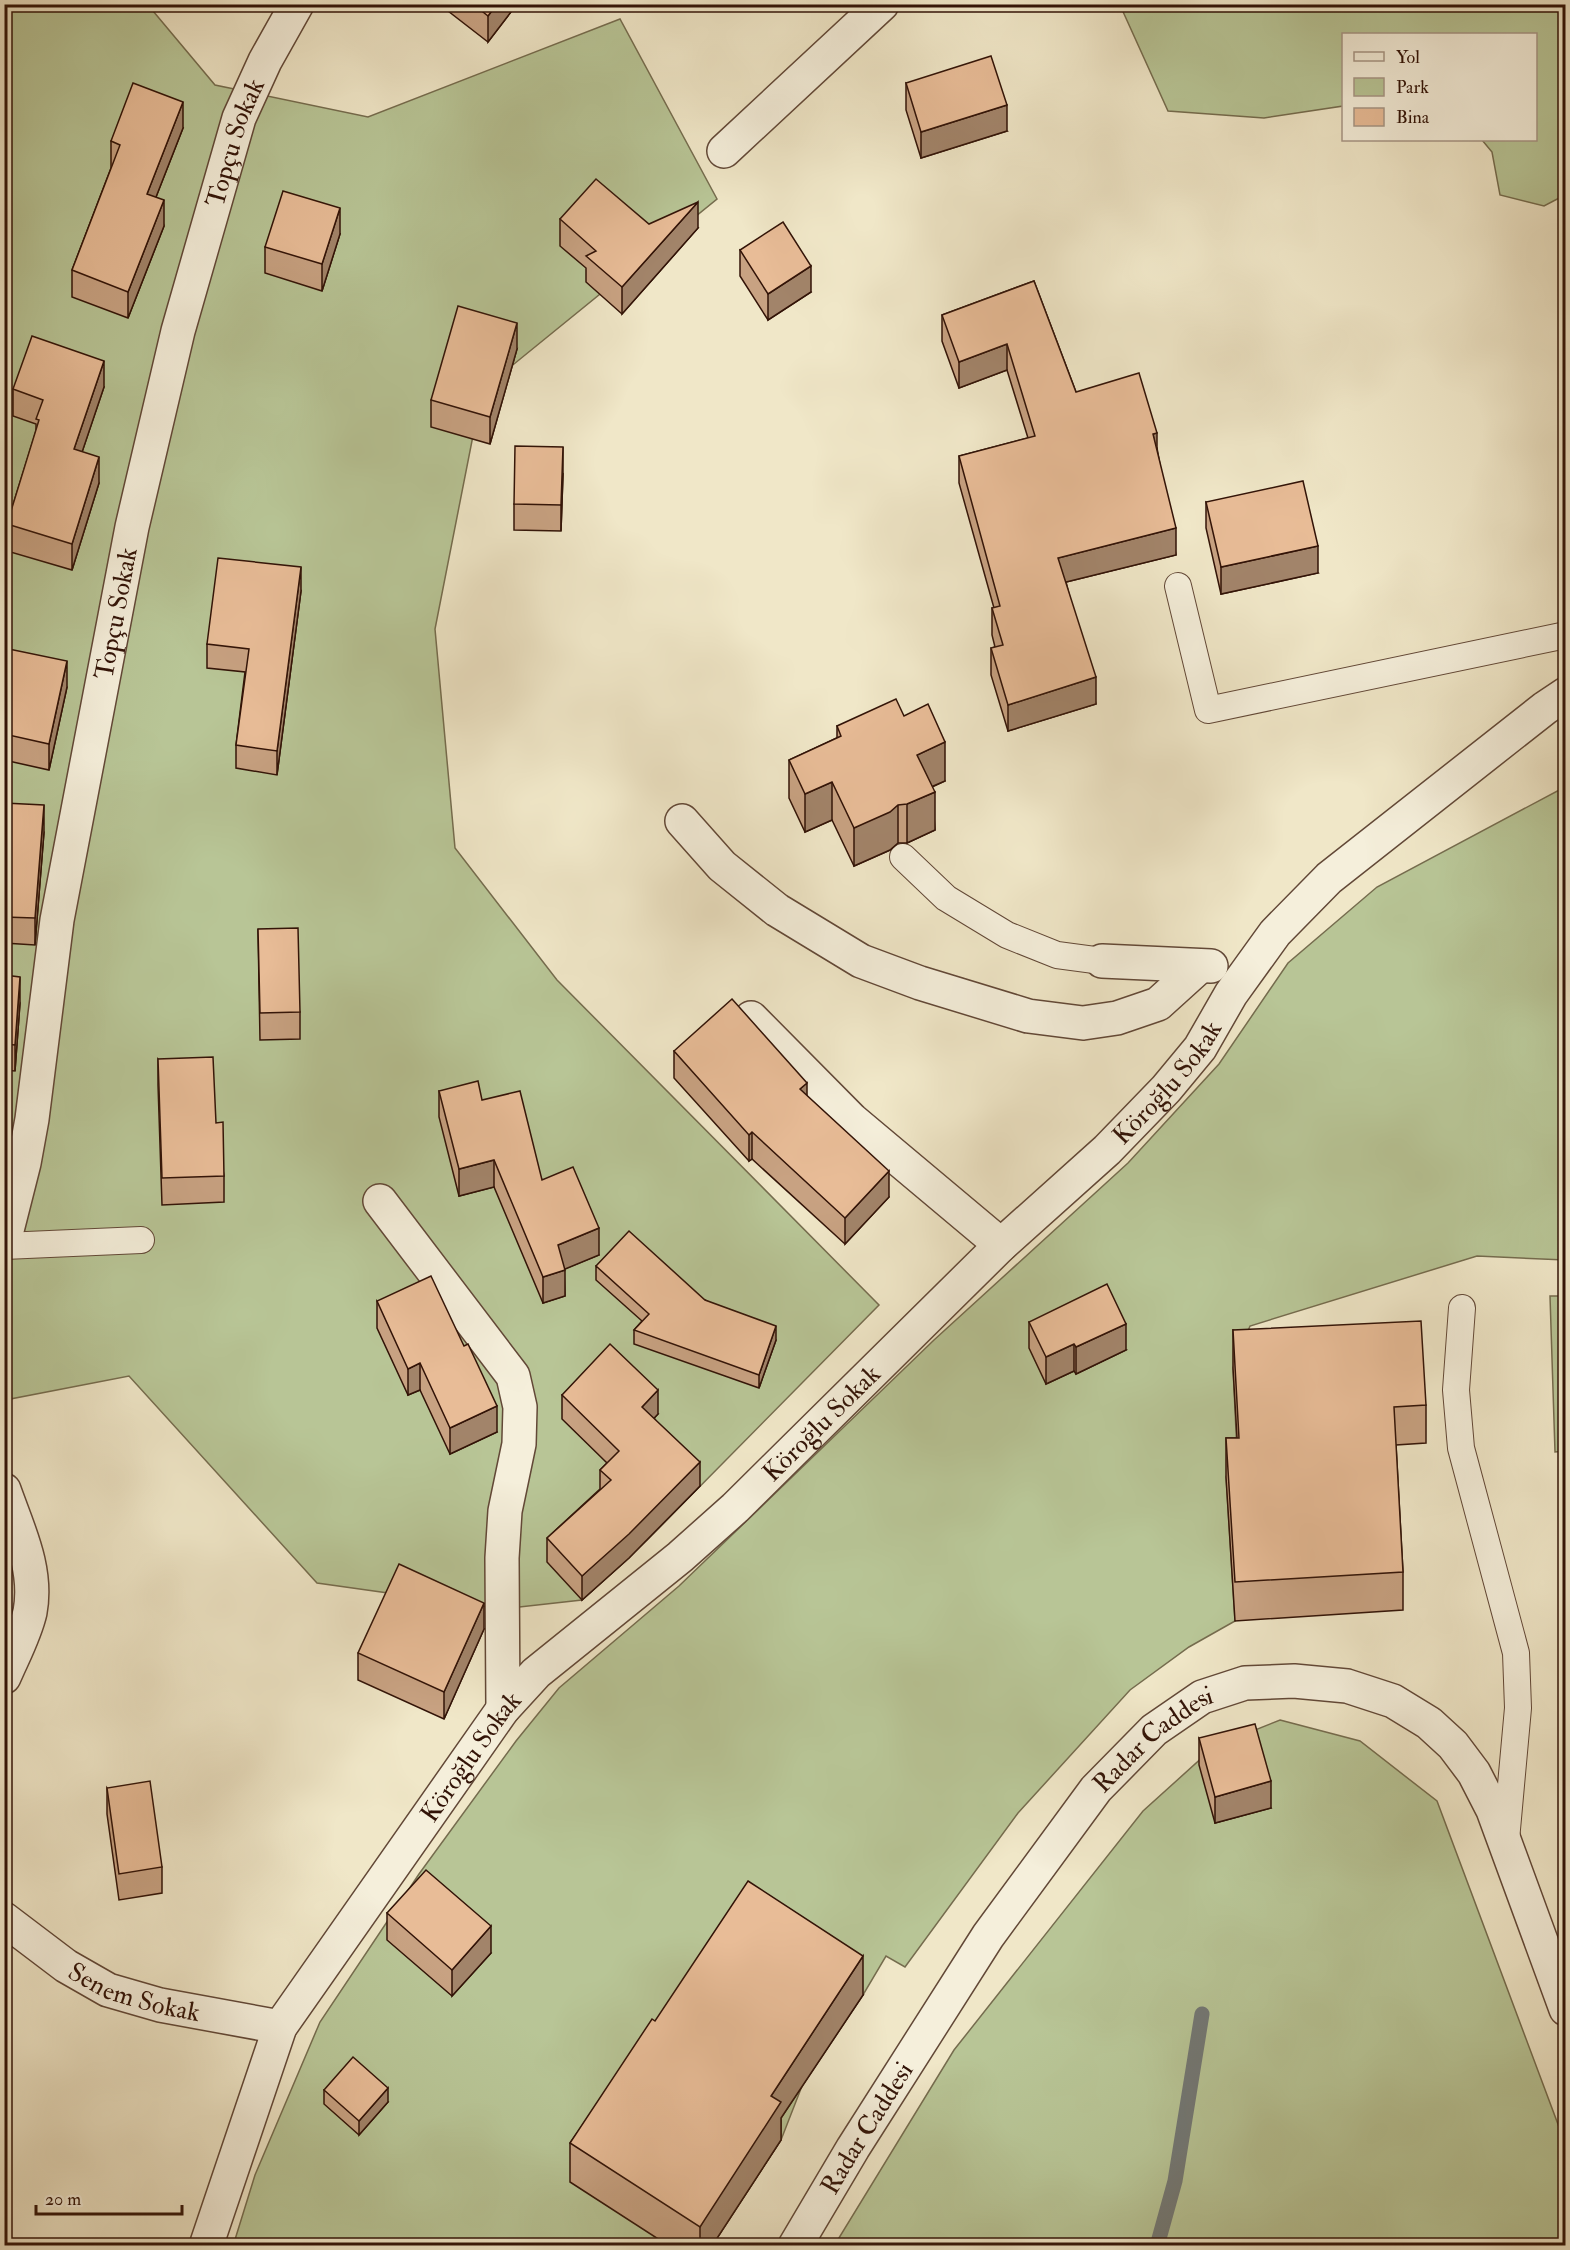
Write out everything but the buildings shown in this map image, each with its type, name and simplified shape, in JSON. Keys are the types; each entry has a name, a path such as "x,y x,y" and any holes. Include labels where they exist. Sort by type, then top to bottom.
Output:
{"street":[{"name":"Topçu Sokak","path":"4,1244 33,1119 59,908 132,527 167,377 239,118 265,61 297,4"},
{"path":"724,151 882,4"},
{"name":"Köroğlu Sokak","path":"206,2246 280,2027 503,1709 536,1673 680,1557 735,1508 1001,1245 1107,1150 1166,1089 1200,1048 1231,994 1275,933 1329,878 1545,708 1566,694"},
{"path":"682,821 722,866 777,910 861,961 920,983 1028,1016 1083,1023 1117,1018 1158,1004 1200,966"},
{"path":"1102,961 1249,968"},
{"path":"751,1018 852,1120 1001,1245"},
{"path":"380,1201 513,1376 520,1407 519,1444 505,1511 502,1558 503,1709"},
{"path":"4,1490 29,1562 33,1587 29,1613 4,1677"},
{"name":"Radar Caddesi","path":"795,2246 853,2148 987,1936 1096,1789 1154,1730 1202,1697 1245,1683 1294,1681 1347,1686 1393,1701 1429,1723 1453,1744 1474,1773 1493,1810 1566,2009"},
{"name":"Senem Sokak","path":"4,1919 66,1966 108,1990 160,2005 280,2027"}],"lane":[{"path":"1178,586 1208,710 1566,635"},
{"path":"903,857 946,898 1007,935 1057,955 1102,961"},
{"path":"4,1244 141,1240"},
{"path":"1462,1308 1456,1390 1461,1448 1516,1653 1518,1708 1506,1845"}],"green space":[{"path":"5,5 148,5 215,85 368,117 620,19 717,199 482,390 435,629 455,848 557,980 879,1305 647,1540 582,1600 502,1609 317,1583 129,1376 5,1400"},
{"path":"1120,5 1565,5 1565,195 1544,206 1500,195 1492,152 1483,141 1537,141 1537,33 1342,33 1342,106 1264,118 1168,111"},
{"path":"1563,788 1566,792 1565,1260 1477,1256 1250,1326 1233,1368 1237,1452 1226,1477 1235,1621 1189,1647 1130,1690 1018,1813 905,1967 886,1956 863,1995 748,1920 802,2086 781,2140 712,2245 233,2246 255,2175 320,2022 419,1874 516,1741 559,1688 679,1586 934,1340 1128,1163 1219,1064 1288,963 1377,887"},
{"path":"1550,1296 1565,1296 1565,1451 1555,1452"},
{"path":"1280,1720 1360,1741 1437,1801 1565,2143 1565,2245 834,2246 954,2050 1143,1811 1215,1746"}],"waterway":[{"path":"1157,2246 1175,2181 1202,2014"}]}
